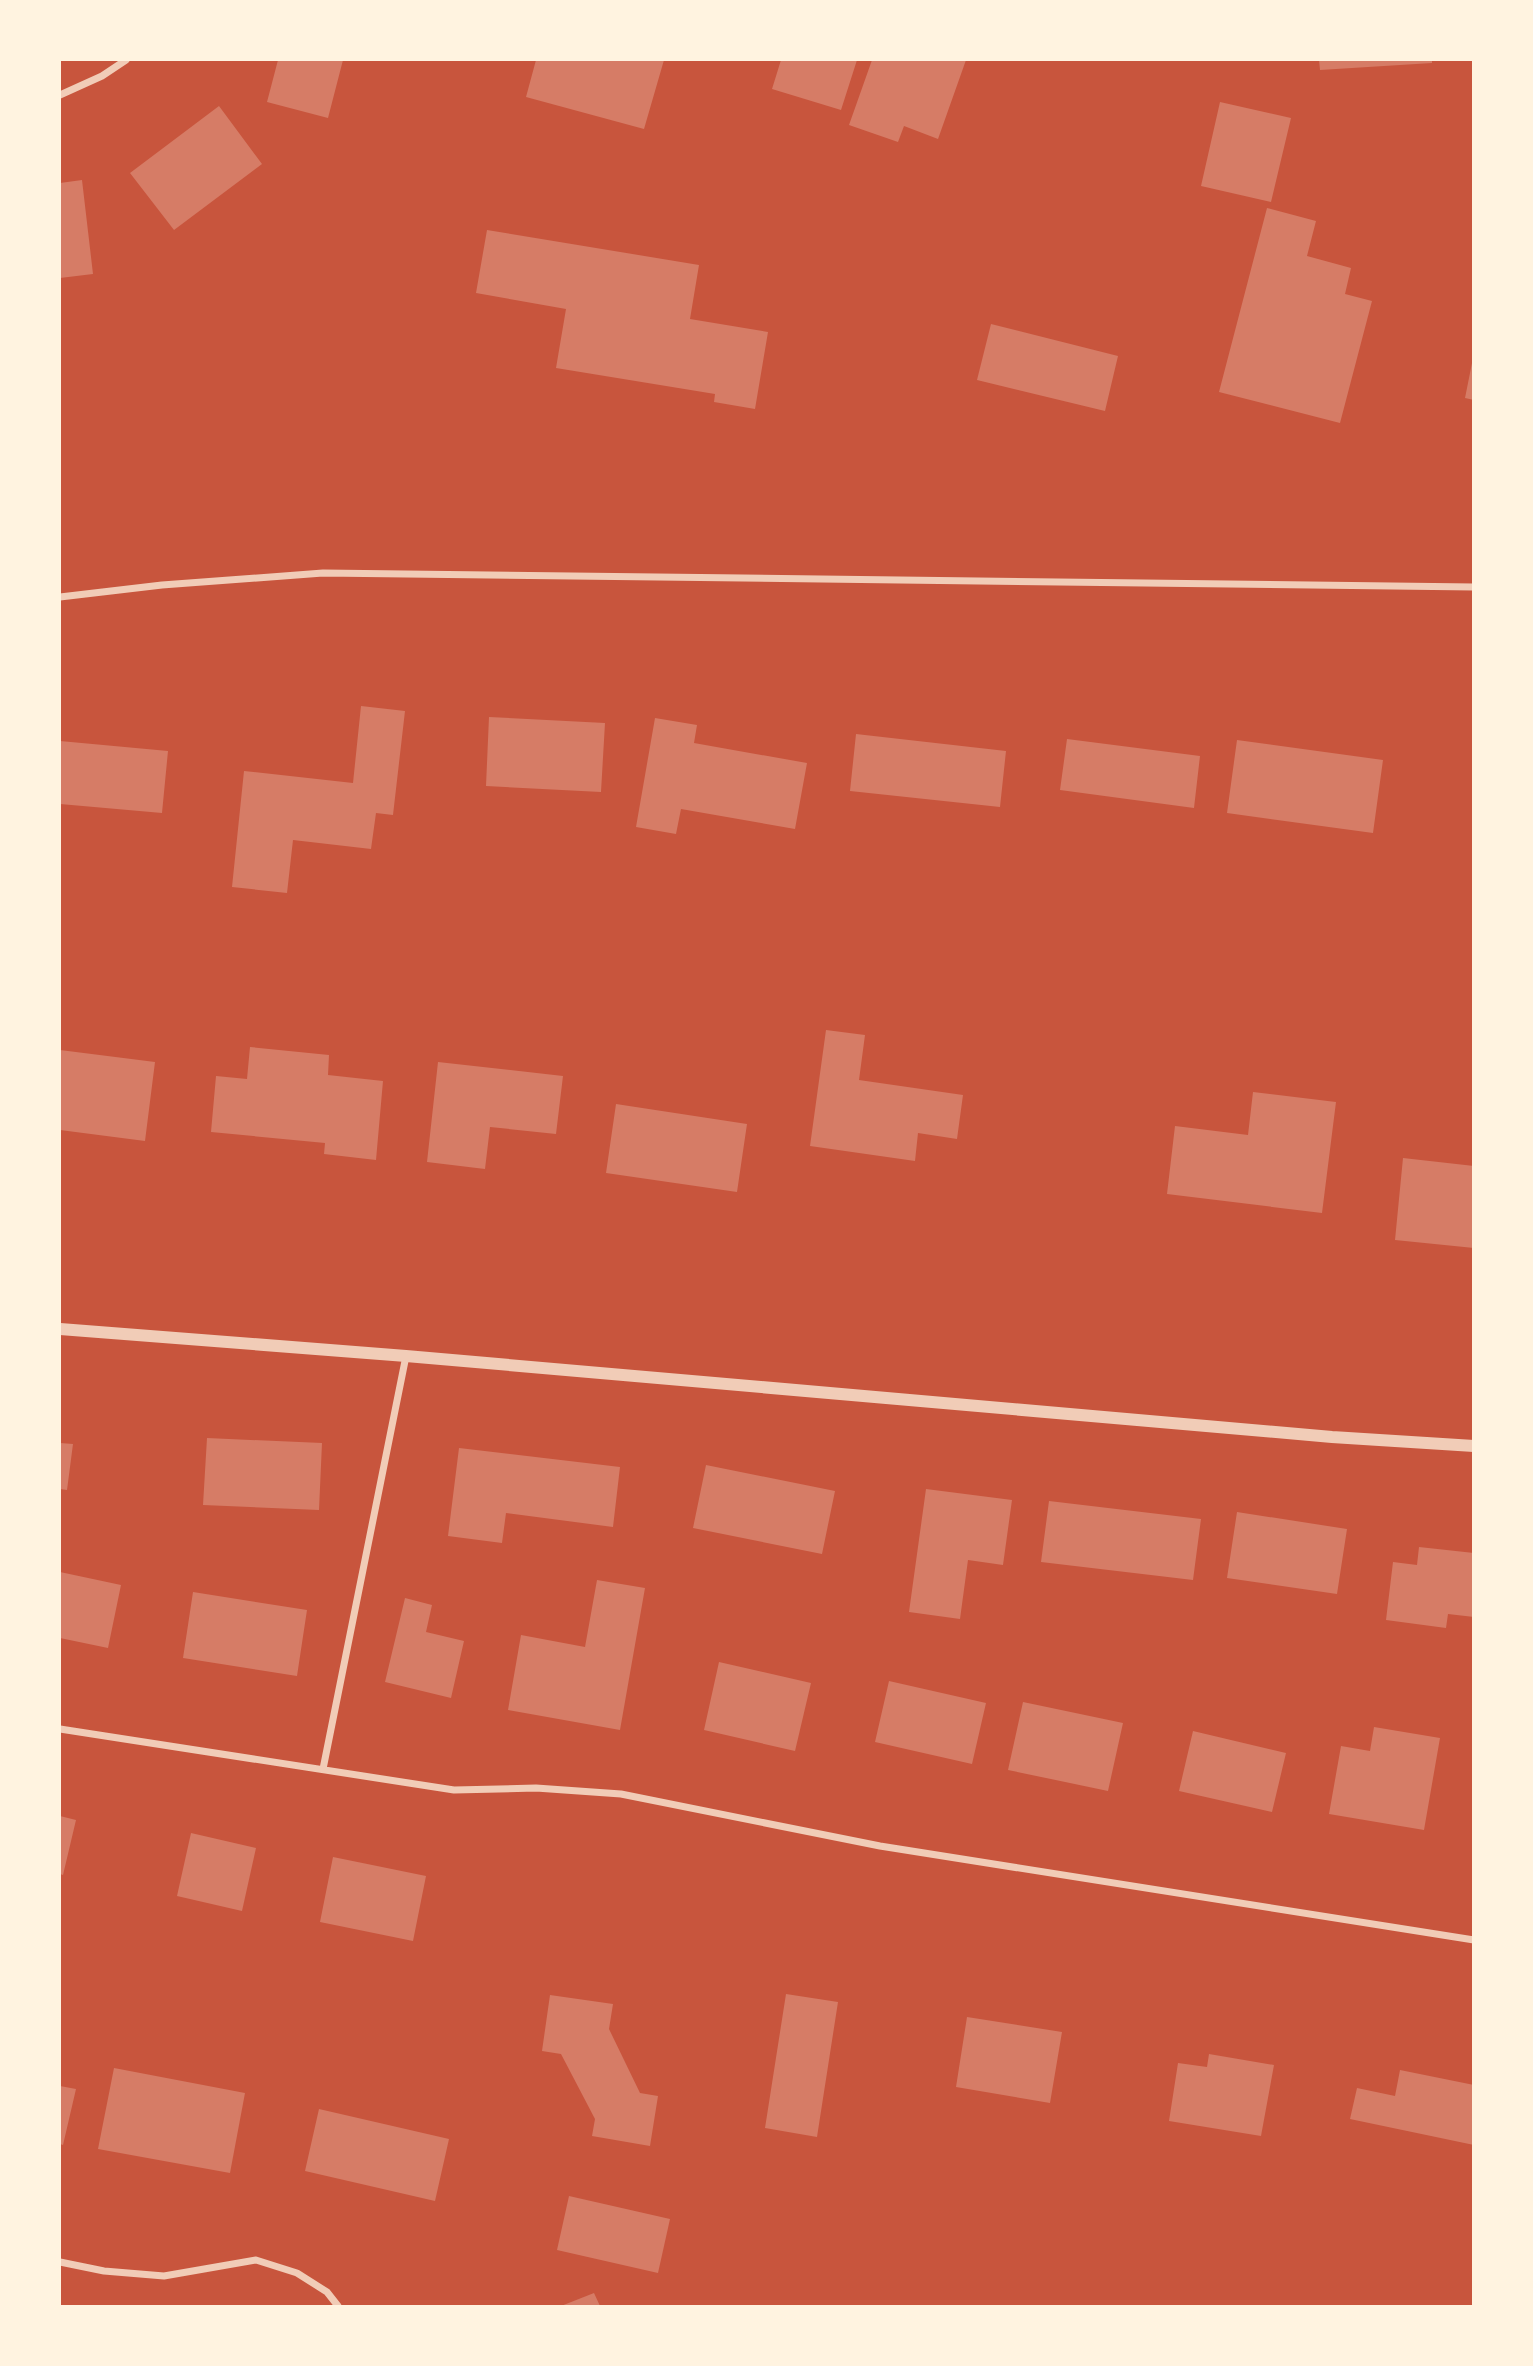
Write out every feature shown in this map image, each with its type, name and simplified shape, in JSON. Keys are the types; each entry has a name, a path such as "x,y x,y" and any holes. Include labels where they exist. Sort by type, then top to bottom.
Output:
{"street":[{"path":"60,95 102,76 126,60"},
{"path":"60,597 162,585 323,573 1474,587"},
{"path":"60,1329 406,1356 1332,1437 1474,1446"},
{"path":"323,1769 406,1356"},
{"path":"60,1729 454,1790 536,1788 621,1794 880,1846 1474,1941"},
{"path":"60,2262 104,2271 164,2276 256,2260 297,2273 327,2292 338,2306"}],"building":[{"path":"278,60 343,60 328,118 267,102"},
{"path":"536,60 664,60 644,129 526,97"},
{"path":"781,60 857,60 841,110 772,89"},
{"path":"872,60 966,60 938,139 904,126 898,142 849,125"},
{"path":"1319,60 1432,60 1432,63 1320,70"},
{"path":"1220,102 1291,118 1271,202 1201,186"},
{"path":"219,106 262,164 174,230 130,173"},
{"path":"82,180 93,274 60,278 60,183"},
{"path":"1267,208 1316,221 1307,256 1351,268 1345,294 1372,301 1340,423 1219,392"},
{"path":"487,230 699,265 690,319 768,332 755,409 714,402 715,394 556,368 566,309 476,293"},
{"path":"991,324 1118,356 1105,411 977,380"},
{"path":"1474,363 1474,400 1465,398"},
{"path":"361,706 405,711 393,815 376,813 371,849 293,840 287,893 232,887 244,771 353,783"},
{"path":"489,717 605,723 601,792 486,786"},
{"path":"655,718 697,725 694,743 807,763 795,829 681,809 676,834 636,827"},
{"path":"856,734 1006,751 1000,807 850,791"},
{"path":"1067,739 1200,756 1194,808 1060,790"},
{"path":"1237,740 1383,760 1373,833 1227,813"},
{"path":"60,741 168,751 162,813 60,804"},
{"path":"826,1030 865,1035 859,1080 963,1095 957,1139 918,1133 915,1161 810,1146"},
{"path":"250,1047 329,1055 328,1075 383,1081 376,1160 324,1154 325,1143 211,1132 216,1076 247,1079"},
{"path":"60,1050 155,1062 145,1141 60,1130"},
{"path":"438,1062 563,1076 556,1134 490,1127 485,1169 427,1162"},
{"path":"1253,1092 1336,1102 1322,1213 1167,1194 1175,1126 1248,1135"},
{"path":"616,1104 747,1124 737,1192 606,1173"},
{"path":"1403,1158 1474,1166 1474,1248 1395,1240"},
{"path":"207,1438 322,1443 319,1510 203,1505"},
{"path":"60,1443 73,1444 67,1490 60,1489"},
{"path":"459,1448 620,1467 613,1527 506,1513 502,1543 448,1536"},
{"path":"706,1465 835,1491 822,1554 693,1528"},
{"path":"926,1489 1012,1500 1003,1565 968,1560 960,1619 909,1612"},
{"path":"1049,1501 1201,1519 1193,1580 1041,1562"},
{"path":"1237,1512 1347,1529 1337,1594 1227,1578"},
{"path":"1419,1547 1474,1553 1474,1617 1448,1614 1446,1628 1386,1620 1393,1562 1417,1565"},
{"path":"60,1572 121,1585 108,1648 60,1638"},
{"path":"597,1580 645,1588 620,1730 508,1710 521,1635 585,1647"},
{"path":"193,1592 307,1610 297,1676 183,1658"},
{"path":"405,1598 432,1605 426,1632 464,1641 451,1698 385,1682"},
{"path":"719,1662 811,1683 795,1751 704,1730"},
{"path":"889,1681 986,1703 972,1764 875,1742"},
{"path":"1023,1702 1123,1723 1108,1791 1008,1770"},
{"path":"1374,1727 1440,1738 1424,1830 1329,1814 1341,1746 1370,1751"},
{"path":"1193,1731 1286,1753 1272,1812 1179,1791"},
{"path":"60,1816 76,1820 63,1875 60,1874"},
{"path":"191,1833 256,1848 242,1911 177,1896"},
{"path":"333,1857 426,1876 413,1941 320,1922"},
{"path":"786,1994 838,2002 817,2137 765,2128"},
{"path":"550,1995 613,2004 609,2029 640,2093 658,2096 650,2146 592,2136 595,2119 561,2054 542,2051"},
{"path":"967,2017 1062,2032 1050,2103 956,2087"},
{"path":"1209,2054 1274,2065 1261,2136 1169,2121 1178,2063 1207,2067"},
{"path":"114,2068 245,2093 230,2173 98,2149"},
{"path":"1400,2070 1474,2085 1474,2145 1350,2119 1357,2088 1395,2096"},
{"path":"60,2086 76,2089 63,2145 60,2144"},
{"path":"319,2109 449,2139 435,2201 305,2171"},
{"path":"569,2196 670,2219 658,2273 557,2250"},
{"path":"594,2293 600,2306 561,2306"}]}
